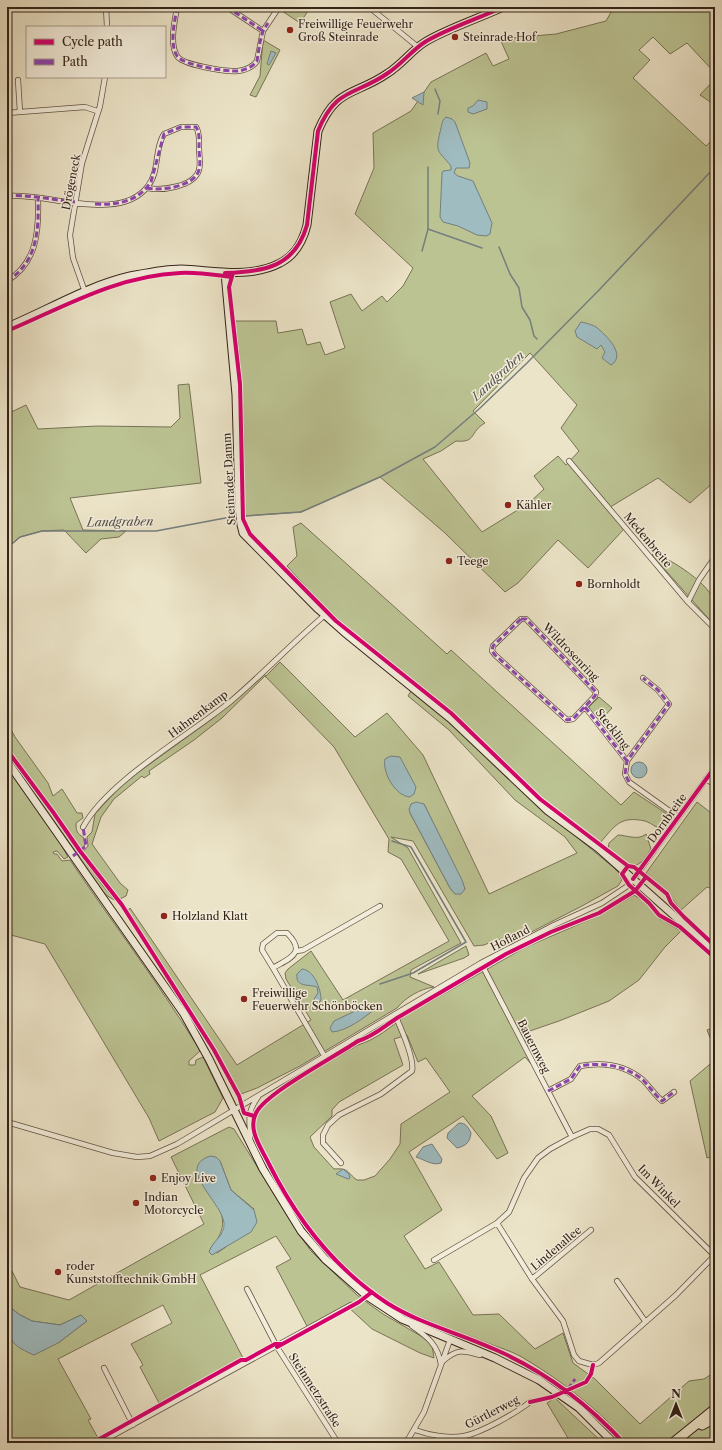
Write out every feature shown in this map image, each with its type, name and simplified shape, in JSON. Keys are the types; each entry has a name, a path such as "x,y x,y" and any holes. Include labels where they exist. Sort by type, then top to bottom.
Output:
{"highway":[{"path":"673,1443 715,1410"},
{"path":"682,1443 702,1425 715,1418"}],"main road":[{"path":"7,327 85,292 130,276 175,270 225,273 252,271 279,264 297,249 304,238 307,225 318,131 324,117 333,104 346,94 388,73 427,41 503,7"},
{"name":"Steinrader Damm","path":"225,273 236,395 241,525 249,541 325,615 450,718 548,811 598,848 715,952"},
{"path":"7,761 184,1014 263,1169 301,1231 320,1254 367,1296 402,1319 495,1358 539,1380 593,1421 614,1443"}],"street":[{"path":"106,7 107,26"},
{"path":"177,7 174,48 177,57 187,64 229,71 240,71 250,67 257,61 263,31 279,7"},
{"path":"227,7 263,31"},
{"path":"369,7 418,47"},
{"name":"Drögeneck","path":"85,292 73,258 70,235 82,163 96,120 97,111 100,106 105,78"},
{"path":"18,80 20,112"},
{"path":"7,113 85,106 97,111"},
{"path":"7,196 22,195 38,199 118,204 134,199 147,188 154,175 163,135 181,127 196,127 199,134 200,165 195,177 185,183 167,189 147,188"},
{"path":"7,281 24,269 36,241 39,216 38,199"},
{"name":"Medenbreite","path":"570,461 688,602 715,629"},
{"path":"688,602 699,580 715,557"},
{"name":"Hahnenkamp","path":"83,827 93,811 114,791 232,700 325,615"},
{"name":"Wildrosenring","path":"521,619 526,619 596,692 595,696 585,707 573,719 567,720 495,655 492,651 493,646 521,619"},
{"path":"643,678 658,690 669,704 627,762 625,774 630,782 678,817"},
{"name":"Steckling","path":"585,707 627,762"},
{"name":"Dornbreite","path":"633,879 715,767"},
{"path":"706,779 715,785"},
{"name":"Hofland","path":"7,1122 113,1153 137,1157 150,1156 161,1152 325,1057 481,963 554,925 602,904 628,885 633,879"},
{"path":"297,951 303,950 380,906"},
{"path":"273,968 294,956 297,951 294,941 287,932 277,933 266,940 263,944 262,950 325,1057"},
{"name":"Bauernweg","path":"481,963 572,1136"},
{"path":"341,1162 323,1143 323,1135 328,1125 339,1115 381,1094 412,1071 413,1066 409,1052 395,1015"},
{"path":"548,1091 571,1079 580,1066 607,1064 622,1068 641,1079 662,1101 674,1092"},
{"path":"250,1141 249,1114 259,1095"},
{"name":"Im Winkel","path":"434,1260 497,1223 509,1212 524,1178 538,1158 572,1136 590,1129 604,1131 613,1141 635,1176 714,1256"},
{"name":"Lindenallee","path":"497,1223 532,1279 563,1322 574,1355 578,1361 593,1365 599,1363 645,1321"},
{"name":"Lindenallee","path":"532,1279 591,1230"},
{"path":"714,1256 715,1266"},
{"path":"617,1281 645,1321 676,1295 714,1256"},
{"name":"Steinmetzstraße","path":"247,1290 276,1347 338,1443"},
{"path":"99,1443 351,1305"},
{"path":"402,1319 427,1336 436,1346 442,1364"},
{"path":"406,1443 415,1430 424,1412 450,1340"},
{"path":"442,1364 453,1353 464,1351 495,1358"},
{"path":"104,1368 133,1425"},
{"name":"Gürtlerweg","path":"415,1430 449,1437 465,1436 493,1424 530,1402"}],"green space":[{"path":"285,7 302,7 308,11 300,23 282,11"},
{"path":"614,7 715,7 715,73 687,43 670,54 653,37 639,50 650,60 633,78 706,146 715,137 715,481 690,503 658,478 607,509 624,529 588,568 558,540 518,583 505,592 445,533 380,477 301,512 244,516 244,443 241,370 235,321 276,321 278,333 302,329 307,345 320,342 325,355 345,348 330,302 351,294 362,311 382,296 387,302 403,286 413,268 355,214 374,168 373,133 411,111 431,82 486,53 493,66 509,59 500,39 556,34 606,21","holes":["530,353 577,405 561,428 579,451 566,465 558,456 534,476 544,489 529,503 482,532 423,459 441,451 456,441 470,439 480,426 485,423 473,411"]},
{"path":"263,40 280,50 256,97 250,95 260,76"},
{"path":"715,79 715,105 700,95"},
{"path":"189,384 201,483 70,498 83,530 126,531 119,537 101,539 86,553 64,530 42,531 20,537 7,548 7,414 26,405 38,429 97,426 171,427 180,418 178,385"},
{"path":"301,523 447,654 451,650 621,805 634,792 673,818 666,828 657,827 645,821 624,821 615,826 600,843 544,801 421,689 337,621 287,566 297,556 293,527"},
{"path":"654,553 671,561 690,574 699,581 712,596 715,604 715,626 652,555"},
{"path":"280,662 355,737 387,713 423,755 489,894 577,853 565,837 515,800 449,730 408,696 411,691 436,709 550,815 613,867 619,873 622,880 618,886 506,945 499,939 484,945 474,946 413,841 391,837 408,848 461,943 411,970 410,977 434,987 414,994 397,1008 300,1066 257,1088 241,1094 236,1091 228,1072 183,996 166,976 127,912 130,908 237,1065 311,1020 286,979 285,973 311,951 343,1000 449,941 401,859 388,852 389,839 334,747 265,676 222,718 194,740 149,771 150,774 144,778 142,776 114,799 101,817 92,844 120,883 128,890 126,896 118,900 99,878 83,852 88,846 87,837 92,832 95,814 118,789 136,774 212,719 264,674 266,676","holes":["424,804 465,889 455,894 450,888 410,813"]},
{"path":"599,697 612,708 599,722 589,710 589,707"},
{"path":"7,722 15,737 48,783 53,796 62,789 77,813 82,813 83,818 76,823 76,828 77,832 84,838 85,845 82,849 79,848 38,788 7,747"},
{"path":"7,750 78,850 76,852 7,756"},
{"path":"7,765 50,825 68,857 64,859 57,851 53,852 54,854 57,854 62,861 70,860 150,974 196,1044 200,1051 189,1061 189,1065 195,1065 196,1060 203,1057 223,1098 215,1112 159,1141 149,1118 45,944 7,934"},
{"path":"697,802 715,816 715,890 707,887 681,910 668,894 646,873"},
{"path":"646,834 651,849 643,861 635,866 626,865 608,850 609,843 618,835 639,837"},
{"path":"78,854 80,854 115,900 104,893 99,887 84,866"},
{"path":"634,895 646,902 659,918 681,931 665,947 639,980 609,1001 521,1034 538,1062 532,1065 525,1057 472,1096 491,1116 508,1153 497,1159 463,1116 409,1152 442,1210 404,1236 425,1269 439,1262 473,1315 499,1314 535,1349 563,1333 573,1363 595,1379 640,1424 689,1381 704,1379 715,1372 715,1443 627,1443 605,1419 585,1402 564,1385 520,1356 415,1315 392,1304 370,1290 332,1255 301,1214 259,1143 255,1128 255,1121 264,1106 288,1087 304,1077 358,1045 377,1036 405,1016 524,948 600,915","holes":["407,1035 418,1062 426,1058 450,1092 401,1124 400,1144 390,1159 375,1176 364,1180 357,1180 343,1169 334,1169 314,1147 310,1137 332,1116 332,1110 339,1102 403,1065 394,1039"]},
{"path":"466,946 469,955 464,958 418,974"},
{"path":"715,1027 715,1050 707,1030"},
{"path":"715,1060 715,1156 707,1158 690,1081"},
{"path":"229,1127 234,1129 298,1233 311,1251 358,1296 383,1314 426,1339 432,1345 434,1358 420,1353 372,1329 347,1306 308,1328 276,1267 291,1259 276,1236 200,1275 243,1358 159,1403 140,1367 143,1365 131,1344 172,1323 163,1305 58,1359 91,1419 88,1420 98,1438 85,1443 7,1443 7,1333 58,1343 87,1321 81,1315 60,1325 32,1321 20,1315 7,1305 7,1261 20,1287 69,1300 204,1224 171,1157","holes":["220,1161 231,1190 254,1209 226,1247 217,1253 210,1249 218,1238 222,1229 220,1211 197,1176"]},
{"path":"555,1398 603,1443 571,1443 547,1403"}],"water":[{"path":"271,51 276,53 269,65 267,64"},
{"path":"424,92 423,105 412,98"},
{"path":"478,100 487,102 487,109 473,114 468,112 468,108 473,106"},
{"path":"446,117 455,122 470,163 469,168 456,168 454,173 458,176 473,181 492,223 490,234 486,236 477,235 458,226 443,222 440,217 442,173 443,171 451,170 451,166 440,154 438,148 443,120"},
{"path":"581,322 596,327 613,345 617,356 611,365 602,358 605,352 601,345 597,349 577,337 575,331"},
{"path":"391,756 400,757 416,787 414,794 410,797 404,796 399,792 388,776 385,759"},
{"path":"636,762 642,762 647,767 645,776 642,778 636,778 631,773 631,767"},
{"path":"416,802 424,804 462,880 465,889 461,894 455,894 450,888 410,813 409,809 411,804"},
{"path":"302,969 310,973 316,981 321,996 321,1000 318,1004 314,999 318,993 317,987 304,985 298,982 297,974"},
{"path":"372,1003 376,1008 366,1016 349,1027 332,1032 330,1028 334,1021"},
{"path":"459,1123 466,1126 471,1133 470,1139 467,1143 457,1148 447,1138 448,1133"},
{"path":"432,1144 442,1159 441,1163 432,1163 416,1157 423,1147"},
{"path":"210,1156 216,1157 220,1161 231,1190 254,1210 257,1222 251,1232 212,1255 209,1252 224,1228 224,1223 216,1205 203,1186 197,1169 200,1161"},
{"path":"343,1169 349,1174 350,1178 348,1179 336,1174"},
{"path":"7,1305 20,1315 32,1321 60,1325 81,1315 87,1321 58,1343 34,1355 25,1351 13,1342 8,1330"}],"waterway":[{"path":"435,89 440,101 438,114"},
{"path":"422,251 428,229 428,167"},
{"name":"Landgraben","path":"244,516 301,512 380,477 435,447 479,409 527,363 600,289 715,167"},
{"path":"428,229 482,248"},
{"path":"499,247 510,274 519,288 522,307 530,320 534,336 537,339"},
{"name":"Landgraben","path":"7,548 20,537 42,531 156,531 236,516"},
{"path":"380,984 413,973 466,942 411,847 392,841"}],"marked path":[{"path":"177,7 173,38 173,45 177,56 187,62 215,69 238,71 253,65 257,61 263,31 268,23"},
{"path":"227,7 263,31"},
{"path":"95,204 119,203 140,194 151,182 164,134 181,127 196,127 199,134 200,162 199,170 196,176 184,184 168,188 147,188"},
{"path":"7,196 32,196 75,202"},
{"path":"7,281 17,274 25,265 30,256 37,234 38,199"},
{"path":"521,619 526,619 596,692 595,696 573,719 567,720 492,651 493,646 521,619"},
{"path":"629,782 625,774 627,761 669,704 658,690 643,678"},
{"path":"585,707 627,761"},
{"path":"73,856 86,846 83,827"},
{"path":"548,1091 571,1079 580,1066 597,1064 613,1066 629,1071 643,1080 662,1101 674,1092"},
{"path":"568,1389 575,1379"}],"cycle path":[{"path":"225,273 253,271 265,268 276,264 295,250 302,239 307,225 318,131 325,117 339,99 388,73 420,45 433,37 503,7"},
{"path":"7,331 91,294 134,280 157,275 180,273 232,277"},
{"path":"233,273 229,287 240,384 243,519 250,534 336,621 451,713 540,799 628,866"},
{"path":"7,750 80,851 122,905 214,1050 239,1096 244,1113 254,1116"},
{"path":"633,879 715,767"},
{"path":"715,946 671,903 667,894 634,867 628,866 622,874 629,885 649,903 659,915 680,927 715,958"},
{"path":"624,1443 580,1401 548,1378 513,1358 481,1343 413,1317 387,1303 350,1274 319,1241 292,1204 259,1146 253,1126 256,1113 262,1105 273,1095 302,1075 358,1041 374,1034 397,1018 506,954 551,932 599,913 635,891 646,877"},
{"path":"277,1347 359,1302 372,1292"},
{"path":"87,1443 94,1442 241,1360 246,1360 275,1344 281,1344"},
{"path":"530,1402 552,1397 586,1382 591,1374 593,1365"}],"place":[{"name":"Freiwillige Feuerwehr Groß Steinrade","path":"290,30"},
{"name":"Steinrade Hof","path":"455,37"},
{"name":"Kähler","path":"508,505"},
{"name":"Teege","path":"449,561"},
{"name":"Bornholdt","path":"579,584"},
{"name":"Holzland Klatt","path":"164,916"},
{"name":"Freiwillige Feuerwehr Schönböcken","path":"244,999"},
{"name":"Enjoy Live","path":"153,1178"},
{"name":"Indian Motorcycle","path":"136,1203"},
{"name":"roder Kunststofftechnik GmbH","path":"58,1272"}]}
